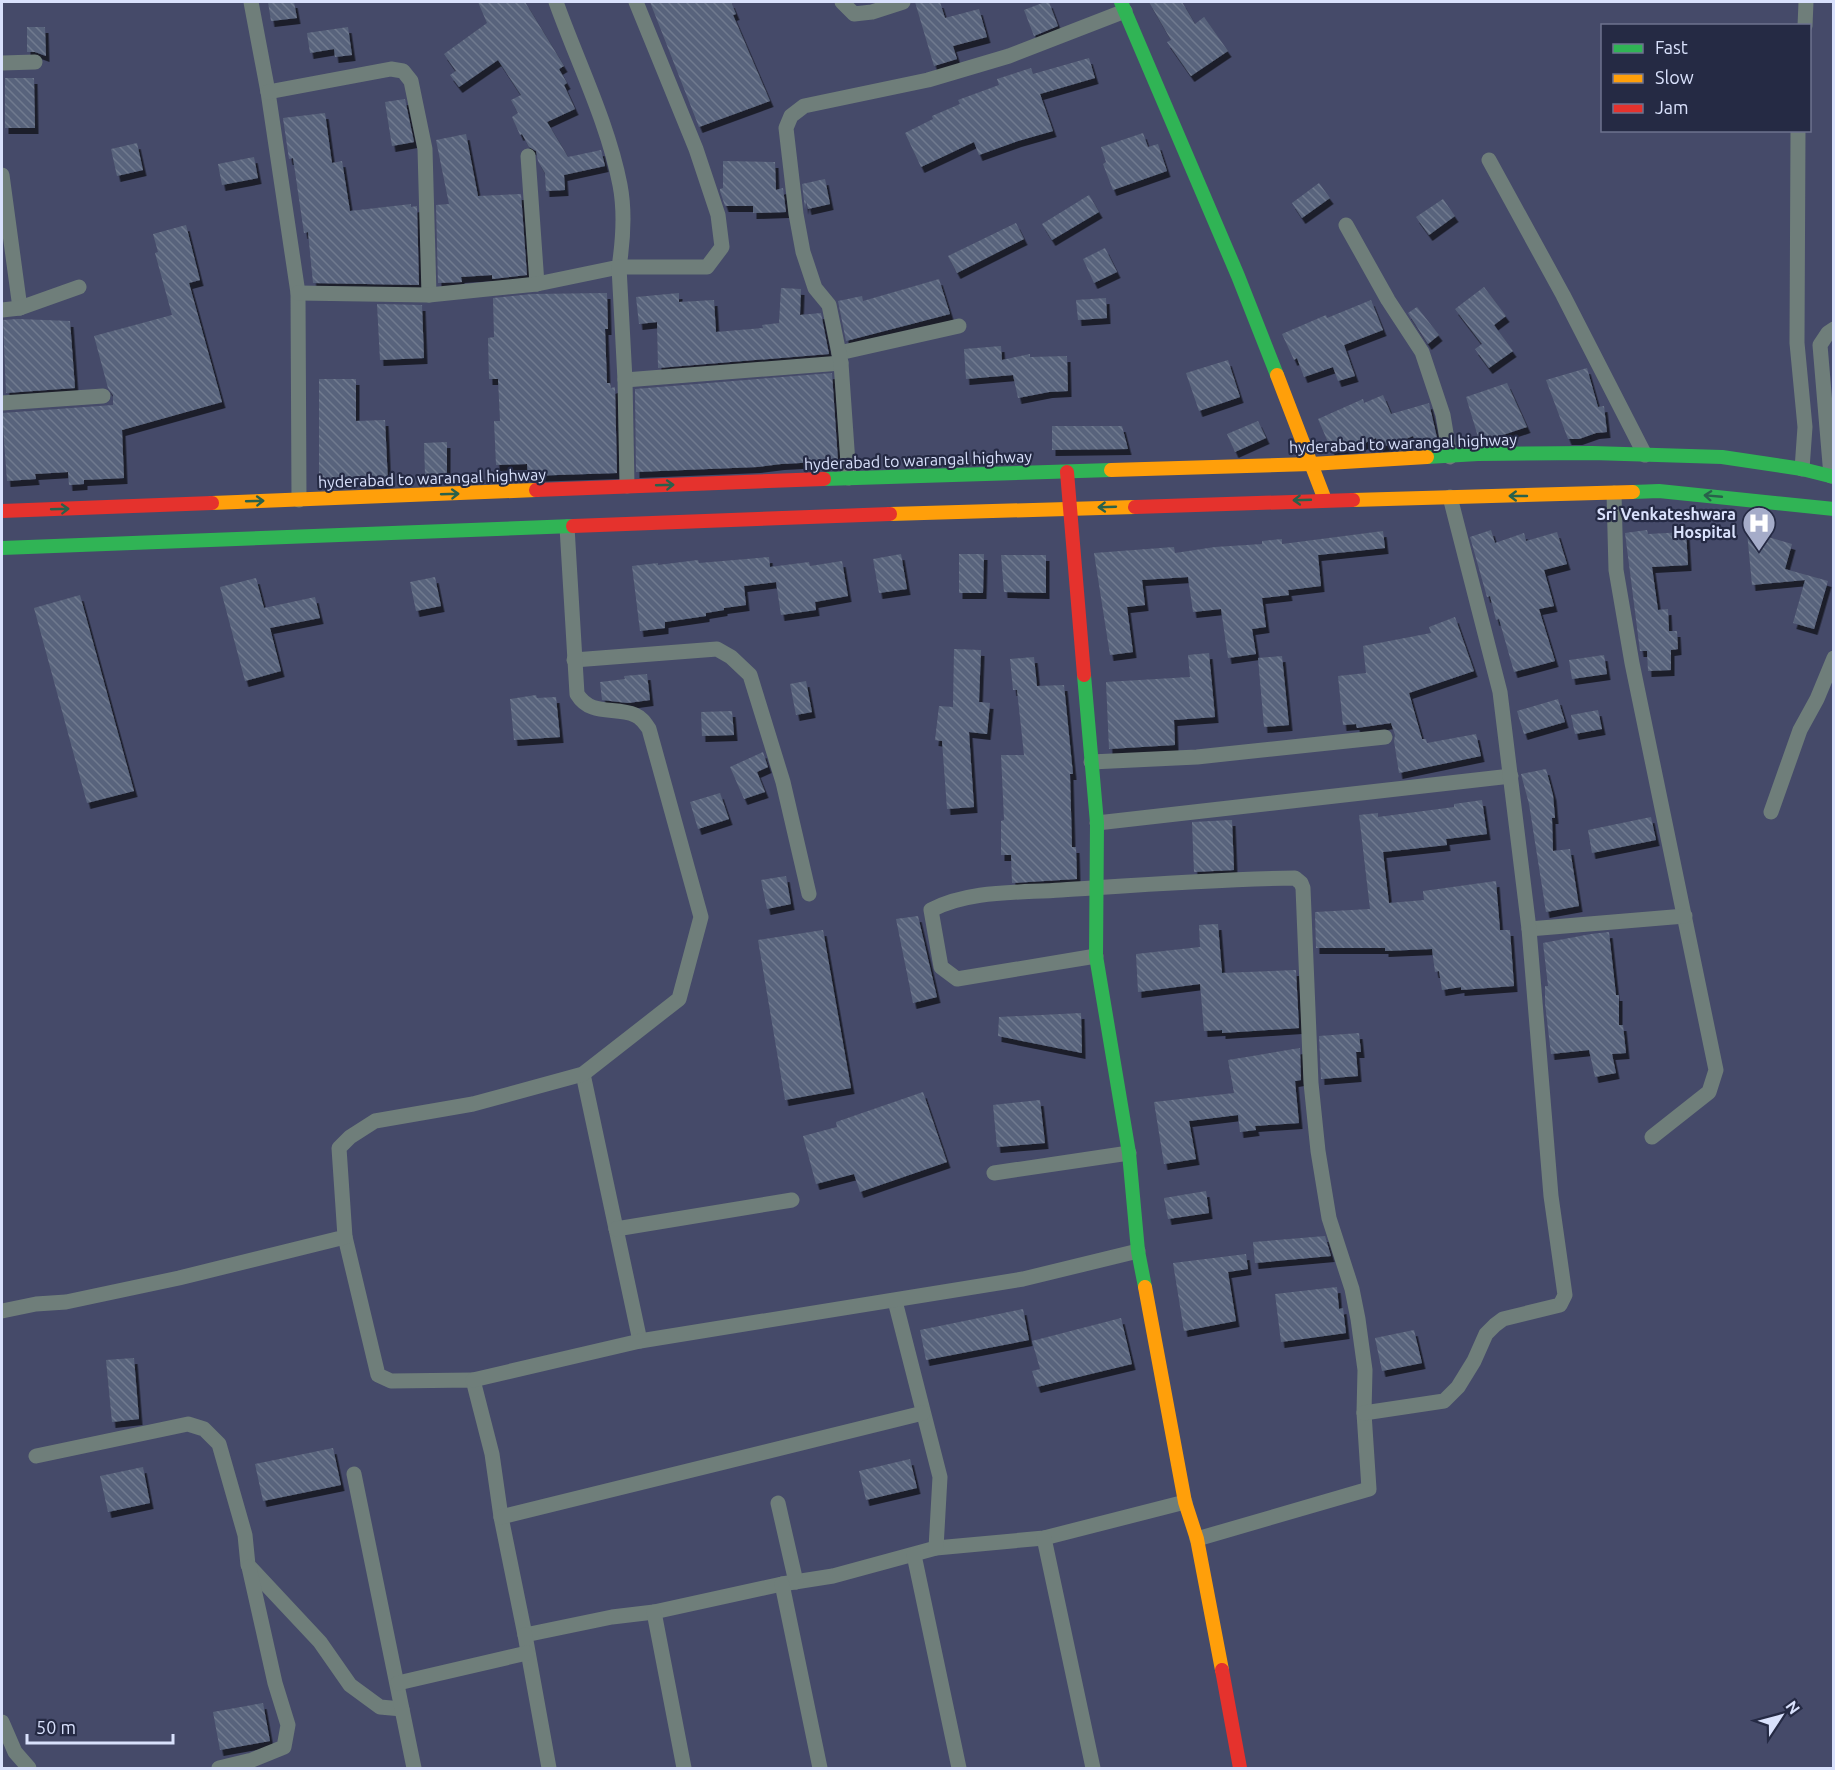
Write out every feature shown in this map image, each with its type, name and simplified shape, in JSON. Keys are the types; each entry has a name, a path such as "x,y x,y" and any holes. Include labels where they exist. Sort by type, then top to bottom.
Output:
{"main road":[{"path":"1123,6 1238,276 1325,500"},
{"name":"hyderabad to warangal highway","path":"2,511 849,478 1311,464 1478,454 1722,457 1832,476"},
{"path":"1067,472 1097,823 1096,956 1129,1153 1138,1251 1185,1502 1197,1539 1240,1768"},
{"path":"2,548 864,514 1659,491 1833,509"}],"street":[{"path":"250,2 268,92 298,293 299,500"},
{"path":"556,2 602,123 620,186 623,238 619,267 626,380 627,486"},
{"path":"298,293 429,295 537,284 619,267 707,267 722,247 718,215 696,149 636,2"},
{"path":"842,2 854,14 872,12 903,2"},
{"path":"1805,24 1806,2"},
{"path":"849,478 840,358 829,305 814,288 803,252 796,214 786,128 791,116 804,106 928,80 1009,56 1123,6"},
{"path":"2,63 35,62"},
{"path":"268,92 391,69 403,71 411,81 425,149 429,295"},
{"path":"1798,132 1797,343 1805,427 1802,470"},
{"path":"528,156 537,284"},
{"path":"1489,160 1563,295 1645,455"},
{"path":"2,175 20,308"},
{"path":"1346,225 1388,300 1422,352 1443,415 1450,457"},
{"path":"2,310 20,308 79,287"},
{"path":"626,380 840,358 958,326"},
{"path":"1832,476 1820,345 1833,329"},
{"path":"2,403 103,396"},
{"path":"1614,494 1616,570 1632,663 1716,1070 1709,1092 1652,1137"},
{"path":"1364,1413 1444,1401 1458,1388 1486,1334 1495,1325 1503,1319 1560,1305 1565,1295 1551,1196 1529,929 1500,692 1450,498"},
{"path":"567,527 577,694 582,702 595,709 634,714 649,729 701,917 679,999 583,1074 473,1104 375,1121 350,1137 339,1148 345,1237 378,1375 392,1381 473,1380 640,1341 1023,1279 1138,1251"},
{"path":"574,660 717,649 731,657 750,675 783,782 809,894"},
{"path":"1771,812 1800,730 1817,699 1833,658"},
{"path":"1091,762 1197,757 1386,737"},
{"path":"1097,823 1511,776"},
{"path":"1096,956 957,978 941,967 931,910 949,900 972,896 1096,888 1276,878 1295,878 1303,888 1311,1083 1318,1151 1329,1218 1352,1289 1358,1319 1365,1370 1364,1413 1369,1490 1197,1539"},
{"path":"1529,929 1684,916"},
{"path":"583,1074 640,1341"},
{"path":"994,1173 1129,1153"},
{"path":"616,1229 792,1200"},
{"path":"2,1311 36,1304 66,1302 189,1276 345,1237"},
{"path":"895,1301 940,1476 936,1548"},
{"path":"473,1380 492,1454 501,1517 549,1768"},
{"path":"501,1517 923,1413"},
{"path":"36,1456 188,1424 204,1429 219,1444 245,1535 249,1565 275,1683 288,1725 284,1747 252,1760 219,1768"},
{"path":"354,1474 414,1768"},
{"path":"525,1635 833,1576 936,1548 1044,1538 1185,1502"},
{"path":"778,1503 820,1768"},
{"path":"1044,1538 1093,1768"},
{"path":"914,1555 959,1768"},
{"path":"249,1565 320,1642 350,1684 380,1707 402,1708"},
{"path":"654,1612 684,1768"},
{"path":"398,1683 527,1653"},
{"path":"2,1722 15,1752 29,1768"}],"building":[{"path":"268,2 294,2 297,18 271,21"},
{"path":"478,2 525,2 564,66 559,69 567,83 564,85 575,109 547,122 568,157 601,150 605,166 564,175 565,190 546,191 545,173 538,161 536,151 529,147 522,134 520,135 512,117 518,113 511,100 521,95 498,60 459,87 450,75 456,71 444,54 487,23"},
{"path":"650,2 731,2 736,14 733,15 770,101 699,127"},
{"path":"915,2 940,2 945,18 979,9 987,37 953,46 957,59 934,66"},
{"path":"1049,2 1058,26 1034,36 1024,10"},
{"path":"1149,2 1182,2 1195,24 1204,17 1228,51 1191,76 1167,42 1171,40"},
{"path":"27,27 45,27 46,56 27,52"},
{"path":"348,27 352,55 335,57 334,49 310,53 307,33"},
{"path":"1089,58 1095,78 1040,94 1053,131 979,155 974,142 921,167 905,133 933,119 932,116 960,104 958,100 999,85 997,79 1031,68 1033,74"},
{"path":"5,78 34,78 35,128 5,128"},
{"path":"405,99 414,142 392,146 385,102"},
{"path":"325,113 332,163 342,161 350,211 411,204 411,207 417,206 419,285 313,283 308,232 304,233 293,158 289,159 283,118"},
{"path":"1143,133 1148,147 1158,144 1167,171 1113,190 1103,164 1106,162 1101,147"},
{"path":"466,134 478,196 521,194 527,275 492,279 492,275 461,277 462,282 438,283 436,205 449,204 436,140"},
{"path":"137,143 143,170 117,176 111,149"},
{"path":"254,157 258,178 222,185 218,164"},
{"path":"723,161 775,162 776,190 783,188 786,212 753,213 753,206 725,206 720,191 723,188"},
{"path":"825,179 830,204 808,209 806,201 805,209 802,184"},
{"path":"1319,183 1330,198 1302,218 1292,203"},
{"path":"1089,195 1099,212 1052,240 1042,224"},
{"path":"1443,199 1455,216 1429,235 1416,217"},
{"path":"1016,223 1024,239 957,273 948,256"},
{"path":"186,225 200,280 189,283 222,402 122,430 124,478 84,480 84,484 69,485 68,472 35,474 36,479 7,481 2,413 113,405 113,395 108,388 94,336 172,315 155,253 158,252 153,234"},
{"path":"1105,248 1117,272 1094,283 1083,259"},
{"path":"939,279 950,314 846,341 838,301 862,296 863,301"},
{"path":"1484,287 1506,316 1494,325 1513,351 1489,368 1475,349 1482,344 1455,309"},
{"path":"781,288 801,289 800,315 821,313 829,354 658,368 657,322 639,324 636,297 679,293 679,302 714,300 716,332 763,328 762,325 779,323"},
{"path":"607,293 608,329 605,329 607,383 610,383 611,388 615,387 617,473 528,476 527,464 496,465 494,421 500,421 498,379 489,379 488,338 494,337 493,298 532,294"},
{"path":"1106,298 1107,318 1078,320 1076,300"},
{"path":"1371,300 1383,330 1344,345 1355,376 1338,381 1333,367 1304,377 1297,358 1294,360 1282,334 1326,315 1327,318"},
{"path":"377,304 422,305 424,358 380,360"},
{"path":"1417,307 1439,335 1428,344 1408,313"},
{"path":"3,320 70,321 75,388 6,393"},
{"path":"1001,346 1002,360 1030,354 1030,357 1067,356 1068,391 1018,398 1013,375 966,379 964,349"},
{"path":"1228,360 1240,397 1199,411 1186,373"},
{"path":"1587,368 1598,407 1604,406 1607,432 1579,439 1568,439 1546,380"},
{"path":"832,373 838,461 636,472 635,389"},
{"path":"319,379 356,379 356,421 385,420 388,482 319,480"},
{"path":"1507,383 1527,427 1488,440 1479,440 1466,397"},
{"path":"1383,395 1391,414 1429,403 1438,442 1416,443 1413,436 1392,445 1379,446 1376,438 1356,447 1331,449 1318,419 1363,399 1364,403"},
{"path":"1258,421 1266,438 1235,452 1227,434"},
{"path":"1052,426 1122,426 1128,449 1052,450"},
{"path":"447,442 447,475 425,475 424,443"},
{"path":"1766,519 1768,537 1792,544 1785,569 1828,581 1814,629 1793,623 1805,580 1752,585 1746,521"},
{"path":"1491,530 1495,543 1524,533 1526,541 1557,532 1567,564 1544,570 1554,606 1539,609 1555,661 1514,672 1499,619 1496,620 1490,596 1487,597 1470,537"},
{"path":"1647,530 1648,534 1686,532 1688,565 1652,567 1658,610 1668,609 1669,631 1677,631 1678,649 1671,650 1671,670 1648,671 1647,651 1640,651 1625,533"},
{"path":"1383,531 1385,548 1318,555 1321,586 1288,590 1289,595 1262,598 1266,627 1252,629 1256,654 1228,658 1221,609 1193,612 1188,577 1142,580 1145,605 1127,607 1133,652 1110,655 1094,553 1174,547 1175,553 1215,547 1262,544 1262,541 1282,539 1282,544"},
{"path":"901,554 907,589 879,593 873,559"},
{"path":"959,554 984,554 983,593 959,593"},
{"path":"1001,555 1046,555 1046,593 1004,592"},
{"path":"769,557 770,567 809,562 810,566 842,561 848,596 815,602 816,610 781,615 776,582 744,586 746,605 724,608 724,610 706,613 706,616 665,622 665,628 640,631 632,566"},
{"path":"435,577 441,606 416,611 410,582"},
{"path":"256,578 264,608 315,597 320,618 270,628 281,671 245,681 220,587"},
{"path":"80,595 134,791 87,803 34,608"},
{"path":"1455,617 1474,671 1409,693 1422,739 1426,739 1427,743 1476,734 1481,756 1399,773 1395,735 1391,723 1357,728 1356,724 1343,725 1338,676 1366,673 1363,646 1431,633 1429,627"},
{"path":"954,649 981,650 979,702 990,703 987,734 969,732 974,807 947,809 942,741 935,740 939,706 953,707"},
{"path":"1209,653 1215,717 1174,720 1175,745 1109,749 1106,682 1190,677 1188,655"},
{"path":"1604,655 1607,674 1572,679 1569,660"},
{"path":"1282,656 1289,725 1264,727 1258,658"},
{"path":"1034,657 1037,686 1064,685 1073,774 1070,774 1072,847 1076,847 1077,879 1012,883 1011,855 1001,855 1001,821 1004,820 1001,755 1024,755 1017,690 1013,690 1010,659"},
{"path":"647,674 650,700 628,703 602,700 600,682 625,679 624,676"},
{"path":"806,681 812,712 796,715 790,684"},
{"path":"536,695 537,698 556,697 560,737 514,740 510,699"},
{"path":"1558,699 1565,722 1524,734 1517,711"},
{"path":"1598,710 1602,729 1575,734 1571,715"},
{"path":"732,711 734,735 702,736 701,712"},
{"path":"763,752 768,767 757,772 765,792 744,799 730,767"},
{"path":"1546,769 1553,795 1555,818 1552,818 1553,851 1570,849 1579,906 1546,912 1529,804 1521,774"},
{"path":"720,793 729,819 698,829 690,802"},
{"path":"1482,800 1487,834 1446,839 1447,845 1383,852 1389,903 1424,900 1423,891 1496,881 1500,930 1510,930 1514,986 1461,990 1461,987 1442,990 1439,971 1435,972 1432,949 1385,951 1385,948 1316,948 1315,912 1370,909 1359,815 1378,813 1378,817 1454,807 1454,804"},
{"path":"1651,817 1656,840 1592,853 1588,830"},
{"path":"1232,820 1234,870 1194,872 1192,822"},
{"path":"786,876 791,904 767,909 761,880"},
{"path":"918,916 937,997 913,1003 896,919"},
{"path":"1218,924 1222,973 1296,970 1299,1028 1222,1033 1222,1030 1204,1031 1200,984 1138,992 1136,954 1200,947 1199,925"},
{"path":"823,930 851,1088 785,1100 758,940"},
{"path":"1609,932 1616,995 1619,995 1619,1025 1623,1025 1626,1053 1612,1054 1616,1073 1595,1077 1589,1050 1551,1054 1545,1003 1545,986 1548,986 1543,943"},
{"path":"1081,1013 1082,1053 998,1036 999,1017"},
{"path":"1359,1033 1361,1052 1356,1052 1358,1076 1321,1079 1319,1036"},
{"path":"1300,1048 1301,1080 1295,1081 1299,1123 1255,1126 1256,1130 1240,1132 1238,1115 1189,1121 1196,1159 1164,1164 1154,1102 1234,1093 1228,1060"},
{"path":"923,1092 947,1162 860,1192 854,1174 816,1184 803,1136 837,1127 836,1122"},
{"path":"1040,1100 1045,1143 997,1147 993,1105"},
{"path":"1206,1191 1209,1213 1168,1219 1164,1198"},
{"path":"1325,1236 1331,1256 1255,1263 1253,1242"},
{"path":"1246,1254 1248,1269 1228,1272 1236,1321 1184,1331 1173,1263"},
{"path":"1337,1287 1339,1309 1343,1308 1346,1333 1281,1342 1275,1294"},
{"path":"1023,1309 1029,1340 926,1360 920,1330"},
{"path":"1121,1318 1132,1364 1037,1387 1032,1371 1040,1369 1032,1341"},
{"path":"1414,1330 1422,1363 1382,1371 1375,1338"},
{"path":"134,1358 139,1419 112,1422 106,1360"},
{"path":"333,1448 341,1485 263,1501 255,1464"},
{"path":"910,1459 917,1488 866,1500 859,1471"},
{"path":"143,1467 150,1503 108,1512 100,1476"},
{"path":"263,1703 270,1741 220,1750 213,1712"}],"traffic: fast":[{"path":"1121,2 1238,276 1277,375"},
{"path":"1427,457 1592,453 1722,457 1802,469 1834,477"},
{"path":"824,479 1111,470"},
{"path":"1633,492 1659,491 1834,509"},
{"path":"2,548 573,526"},
{"path":"1084,675 1097,823 1096,956 1129,1153 1138,1251 1145,1287"}],"traffic: slow":[{"path":"1277,375 1325,500"},
{"path":"1111,470 1311,464 1427,457"},
{"path":"212,503 536,490"},
{"path":"1353,500 1633,492"},
{"path":"890,514 1135,507"},
{"path":"1145,1287 1185,1502 1197,1539 1222,1670"}],"traffic: jam":[{"path":"1067,472 1084,675"},
{"path":"536,490 824,479"},
{"path":"1135,507 1353,500"},
{"path":"2,511 212,503"},
{"path":"573,526 890,514"},
{"path":"1222,1670 1240,1768"}],"place":[{"name":"Sri Venkateshwara Hospital","path":"1759,552"}]}
